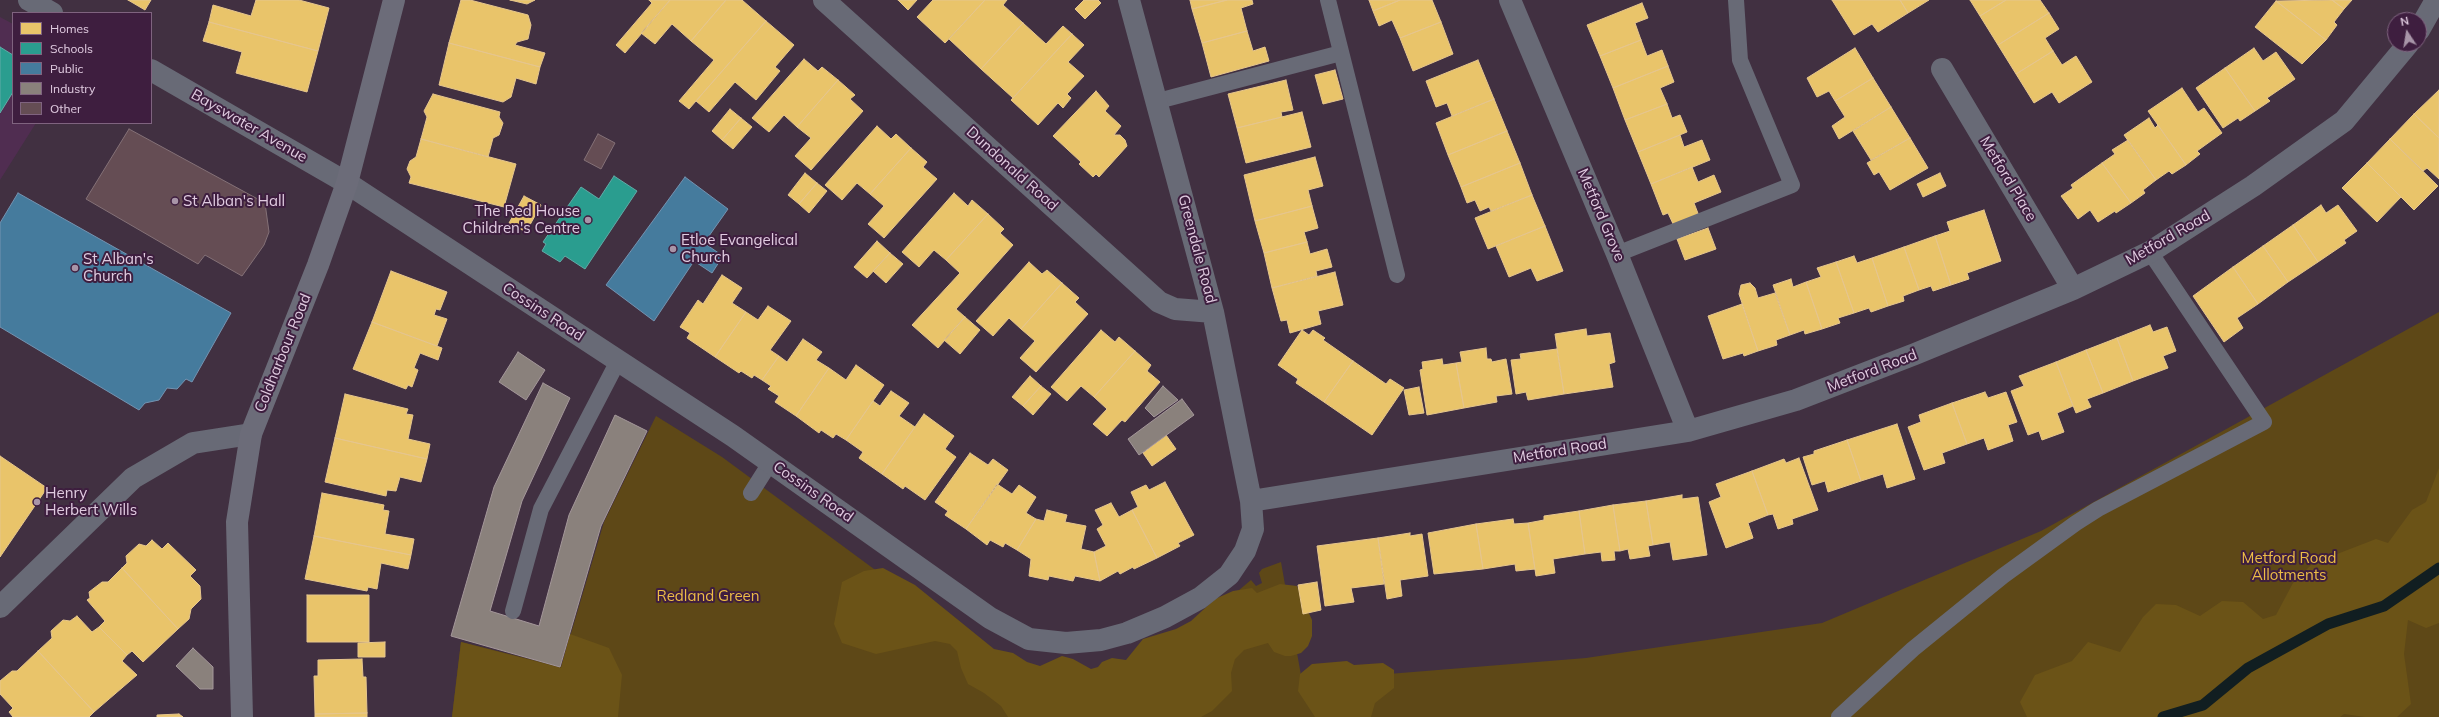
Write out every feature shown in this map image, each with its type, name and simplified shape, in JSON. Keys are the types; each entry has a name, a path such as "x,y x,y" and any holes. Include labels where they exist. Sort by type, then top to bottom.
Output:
{"main road":[{"name":"Coldharbour Road","path":"242,717 237,522 251,434 318,265 347,183 394,0"}],"street":[{"path":"29,0 50,12"},
{"name":"Dundonald Road","path":"824,0 1159,302 1175,308 1213,312"},
{"name":"Greendale Road","path":"1130,0 1213,312 1251,501"},
{"name":"Metford Grove","path":"1510,0 1617,254 1688,431"},
{"path":"2427,16 2436,0"},
{"name":"Metford Road","path":"1251,501 1688,431 1796,400 1915,354 2074,289 2150,252 2253,186 2344,121 2401,52"},
{"name":"Metford Place","path":"1942,69 2074,289"},
{"name":"Bayswater Avenue","path":"152,71 347,183"},
{"name":"Cossins Road","path":"347,183 770,462 990,618 1029,639 1066,643 1101,640 1127,633 1165,617 1200,598 1229,575 1245,551 1253,529 1251,501"},
{"path":"0,607 133,478 193,443 251,434"}],"lane":[{"path":"1328,0 1397,275"},
{"path":"1617,254 1792,185 1740,60 1736,0"},
{"path":"1158,101 1341,53"},
{"path":"1839,717 1919,644 2003,576 2076,523 2098,509 2264,422 2150,252"},
{"path":"513,611 541,509 618,361"},
{"path":"751,493 770,462"}],"shaded area":[{"path":"0,17 12,23 12,124 35,124 0,180"},
{"path":"2439,468 2439,623 2426,628 2408,620 2404,654 2411,704 2397,717 2365,717 2344,714 2340,717 2027,717 2020,702 2035,675 2072,661 2088,642 2120,652 2143,617 2156,604 2176,605 2200,616 2222,601 2243,602 2263,619 2276,615 2293,583 2318,558 2337,554 2376,539 2388,543 2412,510 2426,502"},
{"path":"883,568 915,585 994,649 1013,653 1027,662 1040,666 1062,656 1073,659 1091,669 1098,667 1102,662 1112,658 1126,660 1143,639 1176,629 1191,621 1215,599 1233,591 1252,588 1257,593 1280,584 1297,586 1312,620 1312,636 1308,646 1301,653 1291,656 1285,656 1274,652 1268,643 1244,650 1235,659 1231,673 1232,691 1212,711 1201,717 1008,717 1001,706 984,693 968,684 961,668 957,651 950,644 935,641 876,654 842,643 834,624 842,582 864,571"},
{"path":"570,634 609,648 622,675 618,717 452,717 461,642 561,668"},
{"path":"1347,661 1354,665 1383,663 1394,670 1394,688 1375,703 1371,717 1315,717 1298,691 1300,674 1312,664"}],"green space":[{"name":"Metford Road Allotments","path":"2439,312 2439,717 452,717 461,642 561,667 604,522 656,416 722,457 992,656 1024,672 1105,674 1213,612 1251,580 1256,586 1262,583 1259,573 1262,569 1281,562 1302,681 1586,658 1822,623 2041,531"}],"building: Homes":[{"path":"128,0 151,0 145,10"},
{"path":"256,0 299,0 329,8 318,51 209,22 213,5 251,16"},
{"path":"461,0 470,0 528,15 531,25 528,39 517,42 515,45 545,53 540,67 449,43"},
{"path":"510,0 535,0 527,4"},
{"path":"649,0 670,0 625,53 616,45 652,3"},
{"path":"670,0 726,0 691,41 672,24 655,44 641,33"},
{"path":"726,0 742,0 766,21 689,109 679,101 714,60 691,41"},
{"path":"898,0 917,0 908,10"},
{"path":"933,0 985,0 945,43 917,17"},
{"path":"985,0 1007,0 1003,5 1023,23 981,69 949,39"},
{"path":"1084,0 1098,0 1101,3 1085,19 1075,9"},
{"path":"1190,0 1227,0 1192,9"},
{"path":"1227,0 1252,0 1253,4 1241,8 1247,31 1202,43 1192,9"},
{"path":"1369,0 1400,0 1373,11"},
{"path":"1400,0 1432,0 1441,22 1400,38 1392,20 1379,26 1373,11"},
{"path":"1832,0 1900,0 1908,13 1878,32 1872,24 1854,35"},
{"path":"1900,0 1929,0 1908,13"},
{"path":"1970,0 2006,0 1980,16"},
{"path":"2006,0 2040,0 2049,13 1998,45 1980,16"},
{"path":"2332,0 2352,0 2344,9"},
{"path":"2332,0 2344,9 2334,22 2337,25 2326,40 2276,1"},
{"path":"2276,1 2326,40 2302,64 2255,27"},
{"path":"1642,3 1648,18 1635,23 1641,40 1600,56 1587,25"},
{"path":"2049,13 2059,29 2045,38 2053,51 2016,74 1998,45"},
{"path":"766,21 794,45 775,67 780,71 756,100 735,82 709,112 696,101"},
{"path":"209,22 318,51 307,92 236,73 242,52 203,41"},
{"path":"1441,22 1453,54 1413,71 1400,38"},
{"path":"1023,23 1046,44 1063,26 1072,34 1013,98 981,69"},
{"path":"1247,31 1253,51 1265,47 1269,61 1211,77 1202,43"},
{"path":"1072,34 1084,45 1068,62 1084,76 1067,94 1071,98 1063,108 1058,103 1038,125 1011,100"},
{"path":"1641,40 1647,56 1662,50 1668,66 1613,88 1600,56"},
{"path":"449,43 540,67 536,84 516,78 511,97 503,102 439,85"},
{"path":"1855,48 1873,78 1835,101 1829,91 1817,97 1807,78"},
{"path":"2254,48 2263,61 2276,52 2295,79 2267,98 2270,101 2255,111 2225,68"},
{"path":"2053,51 2062,65 2076,56 2092,82 2059,103 2052,92 2034,103 2016,74"},
{"path":"804,59 818,71 822,67 838,80 797,127 784,115 769,132 752,118"},
{"path":"1478,60 1494,99 1452,116 1447,103 1436,107 1426,81"},
{"path":"1668,66 1674,82 1660,88 1667,104 1625,120 1613,88"},
{"path":"2225,68 2255,111 2240,121 2238,118 2223,128 2196,88"},
{"path":"1335,70 1343,99 1323,104 1315,75"},
{"path":"1873,78 1891,107 1839,139 1832,126 1845,117 1835,101"},
{"path":"838,80 855,95 850,99 863,111 811,170 795,156 811,138 797,127"},
{"path":"1286,80 1293,110 1281,112 1282,117 1237,128 1228,94"},
{"path":"2182,88 2198,112 2204,108 2222,133 2197,151 2200,154 2186,165 2148,111"},
{"path":"2439,90 2439,138 2414,114"},
{"path":"1096,91 1109,106 1105,111 1121,126 1114,135 1120,135 1125,140 1127,146 1099,177 1096,174 1093,177 1079,164 1081,162 1053,136"},
{"path":"433,94 500,112 499,117 503,123 499,135 493,138 488,157 421,139 427,117 424,111"},
{"path":"1494,99 1507,131 1448,155 1436,123"},
{"path":"1667,104 1672,118 1680,115 1687,132 1638,152 1625,120"},
{"path":"1891,107 1910,138 1871,160 1853,131"},
{"path":"730,109 741,118 722,140 712,131"},
{"path":"1302,112 1311,147 1246,163 1237,128"},
{"path":"2414,114 2439,138 2439,179 2427,168 2423,171 2390,139"},
{"path":"741,118 752,127 733,149 722,140"},
{"path":"2149,118 2155,128 2158,125 2186,165 2172,174 2169,171 2156,180 2124,135"},
{"path":"877,126 891,139 896,134 911,148 870,194 857,183 842,200 825,185"},
{"path":"1507,131 1520,163 1461,187 1448,155"},
{"path":"1680,135 1684,147 1702,140 1710,160 1651,184 1638,152"},
{"path":"1910,138 1928,168 1890,190 1879,172 1874,175 1867,163"},
{"path":"421,139 516,164 504,207 409,183 411,177 407,169 410,161 416,157"},
{"path":"2390,139 2438,186 2414,210 2367,163"},
{"path":"2128,140 2156,180 2143,190 2145,193 2131,203 2102,163 2115,154 2112,150"},
{"path":"911,148 927,162 923,167 937,179 884,238 868,224 884,206 870,194"},
{"path":"1315,157 1323,186 1308,190 1312,206 1255,221 1244,175"},
{"path":"1520,163 1532,195 1491,211 1489,207 1480,211 1475,200 1467,203 1461,187"},
{"path":"2102,163 2131,203 2098,222 2090,210 2078,219 2061,196 2073,188 2071,185"},
{"path":"2367,163 2401,197 2377,222 2342,188"},
{"path":"1692,167 1698,182 1714,175 1721,192 1694,203 1699,216 1674,226 1668,213 1663,215 1651,184"},
{"path":"805,173 817,183 799,204 788,195"},
{"path":"1940,173 1946,186 1923,197 1917,184"},
{"path":"817,183 827,191 809,213 799,204"},
{"path":"954,193 968,206 972,200 988,214 946,260 934,250 919,267 902,252"},
{"path":"1532,195 1545,226 1488,249 1475,218"},
{"path":"524,196 541,205 526,232 509,223"},
{"path":"2321,205 2326,213 2338,205 2357,231 2344,240 2346,243 2318,262 2293,225"},
{"path":"1312,206 1318,228 1304,232 1307,242 1264,253 1255,221"},
{"path":"1984,210 2001,261 1967,273 1969,279 1951,285 1935,236 1950,231 1947,222"},
{"path":"988,214 1004,229 1000,233 1013,245 956,309 965,317 938,348 912,325 960,273 946,260"},
{"path":"2293,225 2318,262 2288,282 2263,246"},
{"path":"1545,226 1563,271 1537,281 1531,268 1509,277 1496,246"},
{"path":"1708,228 1716,249 1685,260 1677,239"},
{"path":"1935,236 1951,285 1933,291 1931,286 1919,290 1904,247"},
{"path":"877,241 890,253 867,278 854,267"},
{"path":"1307,242 1310,254 1327,249 1332,267 1316,271 1317,276 1272,288 1264,253"},
{"path":"2263,246 2288,282 2258,304 2233,267"},
{"path":"1904,247 1919,290 1903,296 1904,301 1888,306 1872,258"},
{"path":"890,253 903,264 886,283 873,271"},
{"path":"1854,256 1857,263 1872,258 1888,306 1871,312 1869,308 1854,313 1836,262"},
{"path":"1029,262 1042,274 1047,270 1062,283 1021,329 1009,318 993,336 976,321"},
{"path":"1836,262 1854,313 1838,318 1840,323 1822,329 1806,282 1821,277 1817,268"},
{"path":"2233,267 2258,304 2237,318 2243,328 2224,342 2193,296"},
{"path":"391,271 447,292 440,310 436,309 434,315 447,319 437,346 372,322"},
{"path":"1335,272 1343,305 1318,311 1321,324 1290,333 1287,320 1281,321 1272,288"},
{"path":"722,275 742,288 732,303 746,312 715,357 687,338 690,333 680,327 698,300 703,304"},
{"path":"1791,279 1793,287 1806,282 1822,329 1805,334 1804,330 1790,335 1773,285"},
{"path":"1062,283 1079,298 1075,302 1088,314 1036,372 1020,358 1035,341 1021,329"},
{"path":"1750,283 1755,288 1758,298 1775,293 1790,335 1776,340 1777,345 1758,351 1739,294 1741,285"},
{"path":"1742,304 1758,351 1744,356 1743,353 1723,359 1708,316"},
{"path":"768,306 791,321 770,350 779,356 762,380 754,375 752,378 741,371 739,373 715,357 746,312 758,320"},
{"path":"965,317 980,330 960,354 944,340"},
{"path":"372,322 442,348 438,360 420,353 414,368 418,370 412,387 408,385 406,389 353,369"},
{"path":"2150,325 2153,332 2167,327 2176,351 2163,356 2168,368 2133,381 2117,338"},
{"path":"1586,329 1587,336 1610,333 1615,362 1609,364 1613,387 1564,394 1555,334"},
{"path":"1101,330 1115,342 1119,337 1135,351 1094,397 1081,386 1067,401 1051,387"},
{"path":"1302,330 1309,335 1313,330 1325,338 1323,340 1353,361 1324,402 1296,383 1298,379 1278,365"},
{"path":"2117,338 2133,381 2103,393 2086,350"},
{"path":"803,339 822,352 816,360 829,368 796,416 775,402 779,396 768,389 771,386 762,380 779,356 787,362"},
{"path":"1486,348 1487,359 1491,359 1492,362 1506,359 1512,394 1496,396 1497,402 1464,408 1456,363 1462,362 1460,352"},
{"path":"1557,349 1564,394 1528,400 1526,392 1516,394 1511,360 1521,359 1520,354"},
{"path":"2086,350 2103,393 2087,399 2091,407 2076,413 2056,362"},
{"path":"1135,351 1151,365 1147,371 1160,382 1125,422 1122,420 1107,436 1093,424 1107,409 1094,397"},
{"path":"1442,359 1443,365 1456,363 1464,408 1427,415 1420,370 1423,369 1422,362"},
{"path":"1353,361 1386,384 1390,379 1404,388 1372,435 1324,402"},
{"path":"2056,362 2073,406 2057,413 2064,432 2042,440 2039,431 2028,435 2011,391 2024,386 2019,376"},
{"path":"856,365 884,385 846,440 836,434 833,438 821,430 819,433 796,416 829,368 846,380"},
{"path":"1030,376 1041,386 1023,406 1012,397"},
{"path":"1041,386 1051,394 1033,415 1023,406"},
{"path":"1419,387 1424,413 1409,415 1404,390"},
{"path":"891,391 909,403 899,416 915,427 882,474 859,458 863,452 846,440 873,401 880,406"},
{"path":"1985,392 1988,398 2006,392 2017,422 2008,425 2013,441 1988,450 1984,438 1967,444 1952,403"},
{"path":"345,394 408,409 406,414 413,415 408,439 430,444 427,459 335,438"},
{"path":"1952,403 1967,444 1942,453 1945,463 1924,470 1908,427 1921,422 1919,415"},
{"path":"924,414 954,436 945,449 956,457 925,500 905,486 903,489 882,474"},
{"path":"1897,424 1915,479 1887,488 1883,474 1861,481 1847,440"},
{"path":"1166,435 1176,449 1152,466 1143,453"},
{"path":"335,438 427,459 421,482 400,477 396,491 387,490 386,496 325,482"},
{"path":"1847,440 1861,481 1828,492 1825,481 1812,485 1803,457 1814,454 1814,451"},
{"path":"970,453 988,465 993,459 1008,470 966,529 945,515 948,511 935,502"},
{"path":"0,456 47,488 0,557"},
{"path":"1799,458 1818,510 1792,519 1793,524 1778,529 1773,514 1768,515 1752,471 1784,459 1786,463"},
{"path":"1752,471 1768,515 1748,523 1753,538 1726,548 1709,502 1721,497 1716,484"},
{"path":"1165,482 1194,535 1178,543 1180,546 1157,558 1132,510 1138,507 1131,492 1146,485 1149,490"},
{"path":"997,484 1012,494 1019,485 1036,497 1026,513 1036,519 1017,550 1005,543 1003,547 990,540 987,545 966,529"},
{"path":"322,493 384,505 383,510 389,511 385,534 414,539 411,555 314,536"},
{"path":"1682,495 1682,499 1698,497 1707,555 1673,560 1670,542 1653,545 1646,501"},
{"path":"1646,501 1653,545 1648,546 1650,556 1630,559 1628,549 1620,551 1613,505"},
{"path":"1111,503 1119,517 1132,510 1157,558 1134,569 1133,567 1120,574 1118,571 1100,581 1094,552 1106,546 1097,529 1103,525 1095,510"},
{"path":"1613,505 1620,551 1614,551 1615,560 1602,561 1601,552 1585,554 1579,511"},
{"path":"1047,510 1067,515 1065,522 1086,526 1081,549 1094,552 1100,581 1075,576 1073,581 1049,576 1048,580 1029,576 1031,559 1017,550 1036,519 1044,521"},
{"path":"1579,511 1585,554 1553,559 1555,573 1536,576 1528,523 1544,520 1544,516"},
{"path":"1513,519 1514,524 1528,523 1535,569 1516,571 1515,564 1483,569 1476,524"},
{"path":"1476,524 1483,569 1434,574 1428,533"},
{"path":"1410,533 1410,536 1422,534 1428,576 1400,580 1402,596 1387,599 1378,538"},
{"path":"314,536 411,555 408,569 381,563 377,589 368,587 367,591 305,579"},
{"path":"1378,538 1384,584 1351,588 1354,602 1325,606 1317,546"},
{"path":"152,540 162,549 168,543 196,570 190,576 200,586 201,599 191,609 189,619 178,629 122,568 127,563 126,556 139,544 146,546"},
{"path":"122,568 178,629 143,662 132,651 127,655 99,627 105,621 87,600 90,598 89,592 102,582 108,582"},
{"path":"1317,582 1321,610 1303,614 1298,585"},
{"path":"307,595 369,595 369,642 307,642"},
{"path":"77,616 92,632 99,627 127,655 122,661 137,675 94,712 38,651 52,638 51,631 63,620 70,621"},
{"path":"385,642 385,657 358,657 358,643"},
{"path":"38,651 94,712 89,717 13,717 9,712 13,708 0,694 0,681 12,671 17,671"},
{"path":"362,659 363,677 366,677 367,713 315,714 314,676 318,676 318,660"},
{"path":"367,713 367,717 315,717 315,714"},
{"path":"179,714 183,717 157,717 157,715"}],"building: Schools":[{"path":"0,47 12,54 12,94 0,113"},
{"name":"The Red House Children's Centre","path":"614,176 637,191 585,269 565,256 560,262 542,251 546,244 543,242 581,187 599,199"}],"building: Public":[{"name":"Etloe Evangelical Church","path":"685,177 728,209 704,243 723,256 712,273 694,261 654,321 606,285"},
{"name":"St Alban's Church","path":"18,193 231,313 192,382 186,379 177,389 167,388 159,400 145,403 139,410 0,327 0,223"}],"building: Industry":[{"path":"518,352 545,370 526,400 499,382"},
{"path":"543,383 570,398 522,501 490,611 539,626 569,515 615,415 647,431 601,526 560,667 451,636 494,487"},
{"path":"1163,386 1178,400 1154,417 1145,408"},
{"path":"1182,399 1194,415 1139,455 1128,439"},
{"path":"193,648 213,667 213,689 200,689 176,666"}],"building: Other":[{"name":"St Alban's Hall","path":"129,129 265,203 269,232 264,245 242,276 205,255 198,264 86,199"},
{"path":"598,134 615,143 601,169 584,160"}],"waterway":[{"path":"2163,717 2203,705 2248,668 2328,624 2384,606 2439,568"}],"place":[{"name":"St Alban's Hall","path":"175,201"},
{"name":"The Red House Children's Centre","path":"588,220"},
{"name":"Etloe Evangelical Church","path":"673,249"},
{"name":"St Alban's Church","path":"75,268"},
{"name":"Henry Herbert Wills","path":"37,502"}],"park label":[{"name":"Redland Green","path":"708,596"}]}
